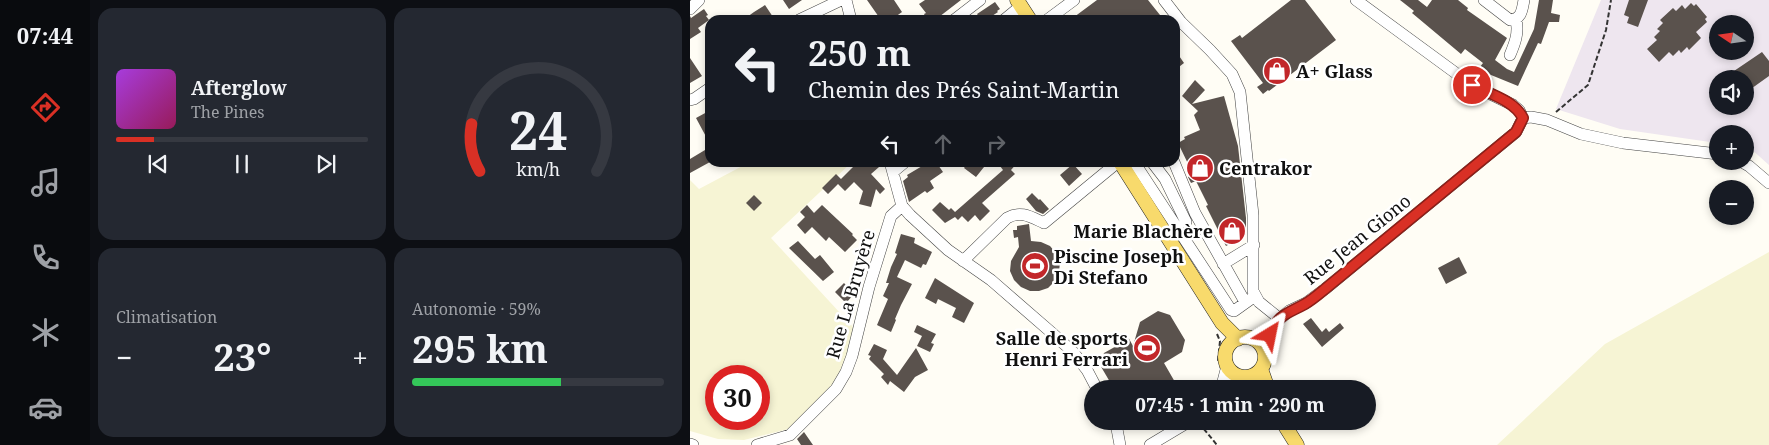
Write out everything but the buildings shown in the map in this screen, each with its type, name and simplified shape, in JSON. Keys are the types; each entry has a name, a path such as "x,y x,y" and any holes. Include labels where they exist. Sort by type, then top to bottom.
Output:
{"main road":[{"path":"1019,3 1027,15"},
{"path":"1122,167 1233,343"},
{"path":"1248,380 1245,377 1235,375 1227,366 1226,353 1233,343 1243,338 1253,339 1263,350 1264,360 1261,369 1265,380"},
{"path":"1245,377 1261,369"},
{"path":"1288,430 1297,445"},
{"path":"1293,430 1303,445"}],"street":[{"path":"690,9 698,0"},
{"path":"810,15 841,0"},
{"path":"846,0 850,15"},
{"path":"960,15 980,0"},
{"path":"1054,15 1074,0"},
{"path":"1164,0 1173,15"},
{"path":"1356,0 1472,85 1519,110 1523,118 1531,117 1546,120 1581,134 1623,143 1709,153"},
{"path":"1484,0 1510,20 1516,19 1521,15 1524,0"},
{"path":"1008,15 1019,3"},
{"path":"1510,55 1517,37 1516,19"},
{"path":"1137,167 1159,200 1182,226 1231,310 1234,311 1250,299 1253,291 1254,270 1253,215 1240,92 1232,74 1210,50 1180,26"},
{"path":"690,100 705,91"},
{"name":"Rue Jean Giono","path":"1253,339 1265,332 1289,311 1306,303 1325,289 1516,132 1523,118"},
{"path":"891,167 902,206 948,250 991,280 1073,352 1092,380"},
{"path":"963,261 1006,218 1014,214 1031,216 1044,223 1113,167"},
{"path":"1156,167 1171,191 1182,226"},
{"path":"1176,167 1195,213 1234,283 1250,299 1259,302 1277,321 1263,350"},
{"path":"1754,170 1769,183"},
{"path":"1159,200 1171,191"},
{"name":"Rue La Bruyère","path":"790,435 836,389 846,372 891,216 902,206"},
{"path":"1168,240 1195,213"},
{"path":"1223,264 1254,245"},
{"path":"1234,283 1254,270"},
{"path":"1224,380 1227,366"},
{"path":"1239,380 1245,377"},
{"path":"1117,430 1120,445"},
{"path":"1150,445 1175,430"},
{"path":"757,445 790,435 797,445"}],"path":[{"path":"1546,120 1588,85 1606,30 1612,0"},
{"path":"1205,430 1217,445"}],"shaded area":[{"path":"1601,0 1769,0 1769,165 1754,152 1754,125 1709,125 1709,142 1620,129 1556,109"},
{"path":"740,167 847,167 771,238 853,327 851,347 833,390 793,428 744,440 718,439 690,431 690,180 699,189"},
{"path":"1769,252 1769,445 1497,445 1605,344"}],"place":[{"name":"A+ Glass","path":"1277,71"},
{"name":"Centrakor","path":"1200,168"},
{"name":"Marie Blachère","path":"1232,231"},
{"name":"Piscine Joseph Di Stefano","path":"1035,266"},
{"name":"Salle de sports Henri Ferrari","path":"1147,348"}],"route":[{"path":"1270,335 1275,322 1325,289 1516,132 1523,118 1519,110 1472,85"}]}
